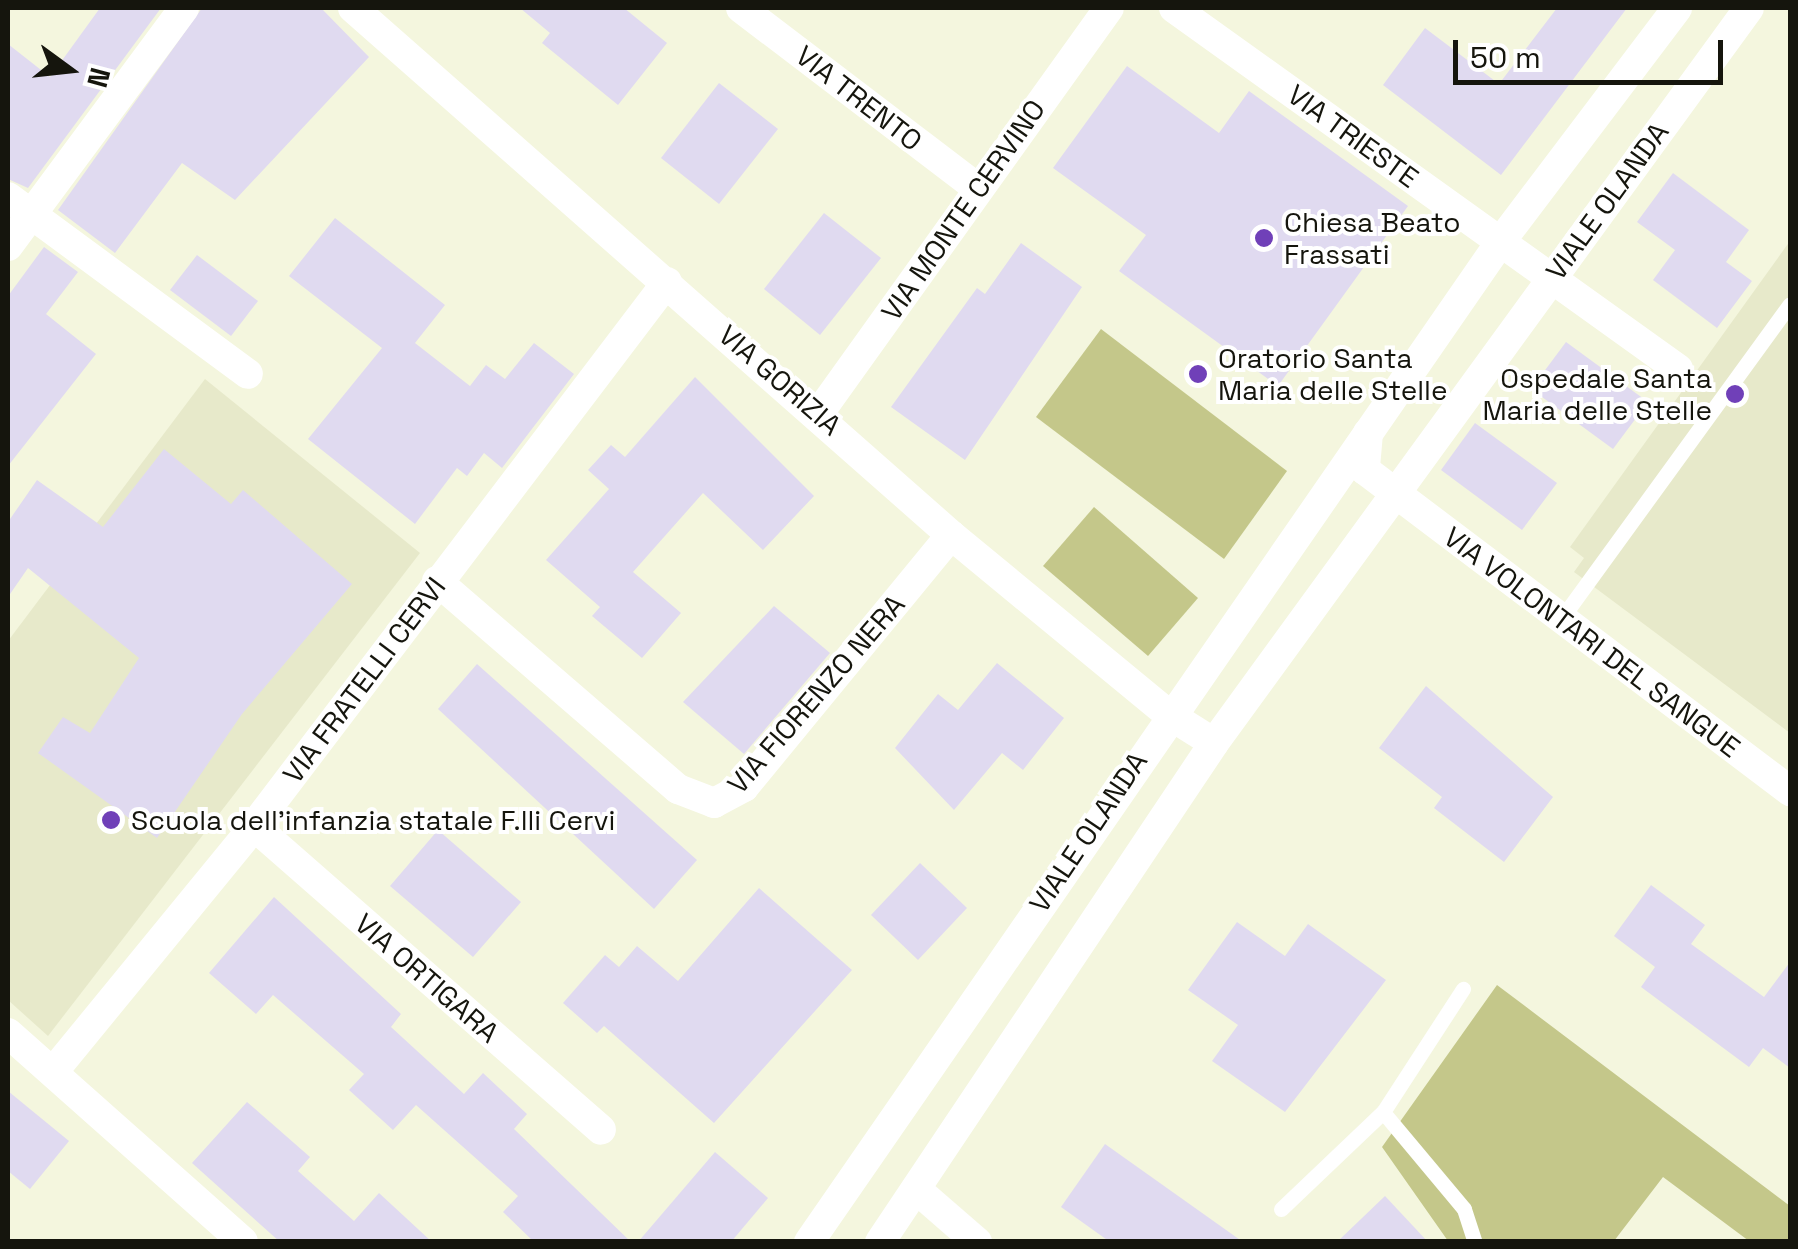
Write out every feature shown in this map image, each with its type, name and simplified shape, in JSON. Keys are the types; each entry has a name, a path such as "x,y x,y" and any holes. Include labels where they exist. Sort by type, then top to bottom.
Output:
{"street":[{"path":"8,246 20,206 184,8"},
{"name":"VIA GORIZIA","path":"353,8 820,413 951,535 1168,714 1214,742"},
{"name":"VIA TRENTO","path":"742,8 977,188"},
{"name":"VIA MONTE CERVINO","path":"820,413 977,188 1110,8"},
{"name":"VIA TRIESTE","path":"1174,8 1678,369"},
{"name":"VIALE OLANDA","path":"808,1242 1168,714 1501,241 1678,8"},
{"name":"VIALE OLANDA","path":"880,1242 1214,742 1749,8"},
{"path":"20,206 248,374"},
{"name":"VIA FRATELLI CERVI","path":"53,1072 254,826 667,282"},
{"path":"1371,426 1362,464 1394,492"},
{"name":"VIA VOLONTARI DEL SANGUE","path":"1394,492 1790,791"},
{"name":"VIA FIORENZO NERA","path":"437,581 678,789 714,803 744,787 951,535"},
{"name":"VIA ORTIGARA","path":"254,826 600,1130"},
{"path":"8,1033 242,1242"},
{"path":"916,1189 961,1237"}],"lane":[{"path":"1561,618 1790,304"},
{"path":"1281,1209 1383,1112 1463,989"},
{"path":"1383,1112 1464,1209 1476,1242"}],"shaded area":[{"name":"Ospedale Santa Maria delle Stelle","path":"1790,241 1790,733 1574,572 1584,558 1570,547"},
{"name":"Scuola dell’infanzia statale F.lli Cervi","path":"205,379 420,553 48,1036 8,1000 8,641"}],"green space":[{"path":"1101,329 1287,471 1224,559 1036,417"},
{"path":"1094,507 1198,598 1148,656 1043,566"},
{"path":"1497,985 1790,1206 1790,1241 1749,1241 1663,1177 1614,1241 1448,1241 1382,1147"}],"building":[{"path":"100,8 161,8 28,188 8,179 8,44 50,77"},
{"path":"202,8 321,8 369,57 235,200 182,163 115,253 58,210"},
{"path":"520,8 624,8 667,43 618,105 542,43 550,33"},
{"path":"1557,8 1627,8 1501,175 1383,85 1425,28 1499,84"},
{"name":"Chiesa Beato Frassati","path":"1127,66 1219,133 1249,91 1408,206 1278,386 1119,271 1146,235 1053,168"},
{"path":"719,83 778,129 719,204 661,158"},
{"path":"1673,173 1749,230 1726,262 1752,281 1717,328 1653,280 1675,250 1637,222"},
{"path":"824,213 881,258 820,335 764,289"},
{"path":"335,218 445,305 415,343 470,386 486,365 505,379 534,343 574,374 502,468 484,453 467,476 457,468 415,524 308,439 382,348 289,276"},
{"path":"1021,243 1082,287 965,460 891,407 977,288 985,294"},
{"path":"44,247 78,272 46,314 96,354 8,466 8,296"},
{"path":"197,255 258,301 231,336 170,290"},
{"path":"1566,342 1648,402 1613,449 1531,389"},
{"path":"695,377 814,496 763,550 703,493 633,572 681,613 642,658 592,616 600,607 546,560 609,489 588,470 611,445 625,457"},
{"path":"1475,423 1557,483 1522,530 1441,470"},
{"path":"164,449 231,504 243,490 352,584 242,714 157,838 38,753 63,717 90,733 139,658 28,568 8,597 8,522 37,480 103,527"},
{"path":"774,606 830,653 744,754 683,702"},
{"path":"997,663 1064,718 1023,770 1002,753 954,810 895,748 938,694 958,710"},
{"path":"477,664 697,860 654,909 438,709"},
{"path":"1426,686 1553,797 1504,862 1434,808 1442,797 1379,748"},
{"path":"438,830 521,902 473,957 390,886"},
{"path":"920,863 967,908 918,960 871,915"},
{"path":"1651,885 1705,925 1691,944 1764,997 1790,962 1790,1068 1763,1048 1749,1067 1641,987 1655,967 1614,936"},
{"path":"759,888 852,970 714,1123 604,1026 597,1033 563,1003 605,955 619,967 637,946 678,981"},
{"path":"274,897 401,1014 391,1027 464,1094 483,1073 527,1114 514,1129 631,1242 534,1242 503,1212 518,1196 416,1105 393,1130 349,1090 364,1074 273,995 256,1014 209,973"},
{"path":"1237,922 1285,956 1308,924 1386,980 1285,1112 1212,1061 1238,1025 1188,990"},
{"path":"8,1091 69,1141 30,1189 8,1171"},
{"path":"247,1102 310,1157 298,1171 354,1221 379,1193 432,1242 280,1242 192,1163"},
{"path":"1105,1144 1243,1242 1110,1242 1061,1207"},
{"path":"715,1152 768,1198 731,1242 638,1242"},
{"path":"1385,1196 1428,1242 1337,1242"}],"place":[{"name":"Chiesa Beato Frassati","path":"1264,238"},
{"name":"Oratorio Santa Maria delle Stelle","path":"1198,374"},
{"name":"Ospedale Santa Maria delle Stelle","path":"1735,394"},
{"name":"Scuola dell’infanzia statale F.lli Cervi","path":"111,820"}]}
